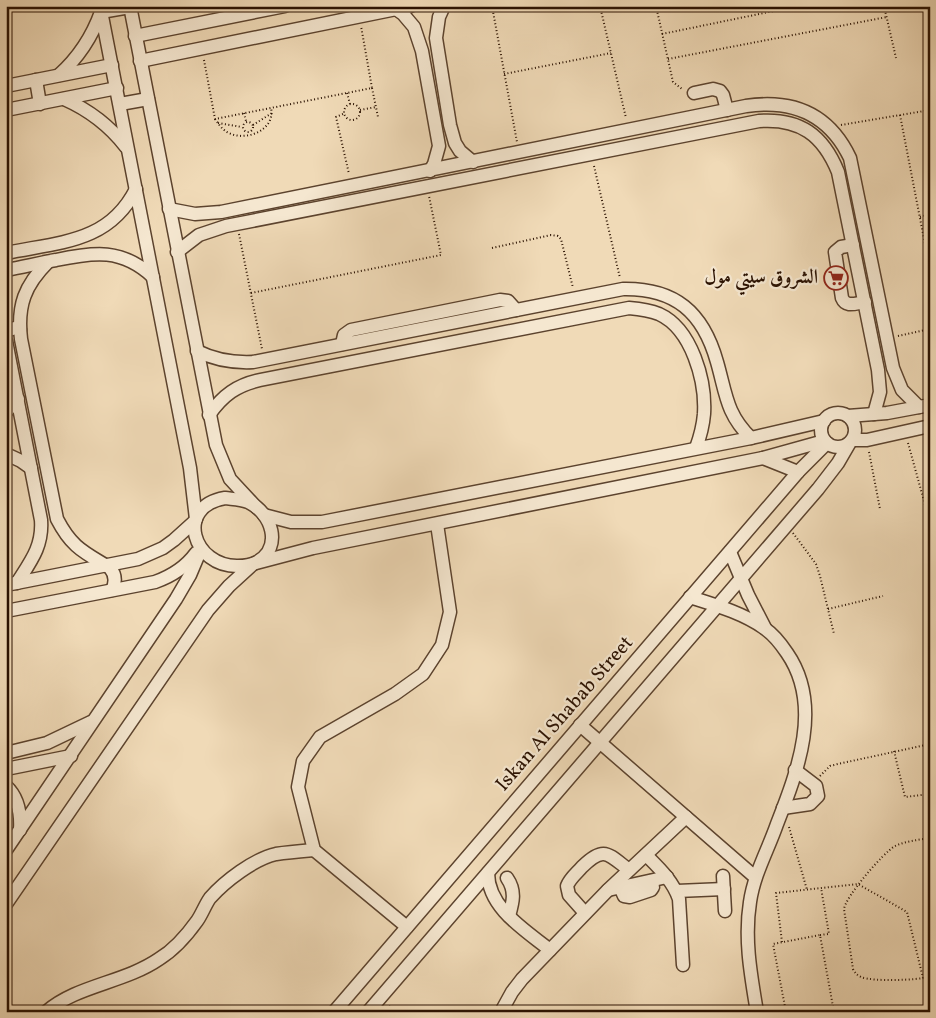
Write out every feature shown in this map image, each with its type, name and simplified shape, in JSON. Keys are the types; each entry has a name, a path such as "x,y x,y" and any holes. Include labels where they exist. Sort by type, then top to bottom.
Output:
{"street":[{"path":"136,36 284,6"},
{"path":"140,61 411,6"},
{"path":"444,6 439,18 436,38 450,125 455,143 473,162"},
{"path":"6,904 208,610 229,586 264,557 270,550 272,541 273,531 270,522 230,479 216,445 130,7 101,9"},
{"path":"101,9 190,468 195,520 194,534 200,548 207,555 224,564 233,566 255,563 313,548 764,458 826,442"},
{"path":"59,75 80,53 96,27 101,9"},
{"path":"396,9 414,27 422,51 438,146 437,155 430,171"},
{"path":"6,86 112,65"},
{"path":"36,80 40,104"},
{"path":"6,110 117,88"},
{"path":"694,92 718,90 723,95 727,110"},
{"path":"64,99 93,115 118,137 128,150"},
{"path":"120,104 148,99"},
{"path":"169,209 195,214 221,212 762,104 778,104 805,111 828,127 837,136 850,158 897,380 906,394 924,406"},
{"path":"178,252 199,235 237,224 759,121 776,120 792,123 808,131 821,142 832,156 838,172 880,381 878,403 874,414"},
{"path":"6,253 77,239 92,234 119,216 136,190"},
{"path":"77,239 81,244 80,255"},
{"path":"853,245 840,247 835,252 842,298 848,304 865,302"},
{"path":"6,270 98,253 128,259 142,267 153,277"},
{"path":"48,262 36,274 27,288 21,304 20,330 54,506 58,519 72,542 113,572 115,576 112,590"},
{"path":"197,350 207,356 230,362 253,362 622,289 642,289 660,293 676,300 690,311 701,325 717,361 728,405 740,427 751,438"},
{"path":"209,415 226,395 237,388 260,380 629,308 652,312 673,323 683,335 690,349 702,384 704,400 704,416 696,448"},
{"path":"6,331 11,328 20,330"},
{"path":"6,341 42,530 37,550 12,584"},
{"path":"6,412 18,399"},
{"path":"12,584 138,559 174,540 195,520 200,510 216,500 235,499 246,501 260,511 291,522 322,522 751,438 824,421 832,414 848,416 874,414 924,406"},
{"path":"368,1012 831,473 851,442 856,430 855,425 848,416"},
{"path":"824,421 821,431 826,442 833,447 839,448 851,442 930,426"},
{"name":"Iskan Al Shabab Street","path":"334,1012 690,597 826,442"},
{"path":"6,454 22,461 31,468"},
{"path":"764,458 798,472"},
{"path":"39,509 46,511 54,506"},
{"path":"407,927 314,850 298,787 303,761 320,737 395,694 423,674 442,645 450,612 437,524"},
{"path":"6,611 155,582 176,573 186,565 200,548"},
{"path":"6,850 184,587 200,548"},
{"path":"730,552 764,628"},
{"path":"690,597 745,617 764,628 780,643 793,661 802,681 806,703 805,723 795,770 783,808 755,877 750,902 748,948 758,1012"},
{"path":"9,753 48,743 93,721"},
{"path":"580,726 755,877"},
{"path":"9,753 17,758 11,769"},
{"path":"11,769 71,756"},
{"path":"783,808 813,802 818,793 814,784 795,770"},
{"path":"6,786 17,802 21,816 20,831"},
{"path":"501,1012 512,992 585,913 614,889 629,870 686,817"},
{"path":"46,1012 56,1003 138,972 161,958 180,942 197,922 210,899 238,872 275,854 314,850"},
{"path":"585,913 567,892 567,886 592,858 600,853 608,855 629,870"},
{"path":"646,854 677,891 682,965"},
{"path":"488,873 488,884 492,896 509,916 550,950"},
{"path":"723,876 725,911"},
{"path":"614,889 667,877"},
{"path":"508,878 514,894 509,916"},
{"path":"677,891 724,889"}],"path":[{"path":"492,6 519,152"},
{"path":"600,6 629,130"},
{"path":"656,6 672,82 686,91 694,92"},
{"path":"771,6 772,12"},
{"path":"662,34 798,6"},
{"path":"884,6 896,58"},
{"path":"360,17 378,117"},
{"path":"668,59 887,17"},
{"path":"202,48 215,118 229,133 239,136 259,131 268,125 272,118 271,108"},
{"path":"504,74 611,53"},
{"path":"215,118 372,88"},
{"path":"347,93 350,104"},
{"path":"350,104 356,105 360,110 359,117 354,121 347,120 343,114 344,108 350,104"},
{"path":"360,110 376,107"},
{"path":"828,127 930,110"},
{"path":"925,111 930,134"},
{"path":"244,113 246,122"},
{"path":"248,132 253,125 272,113"},
{"path":"343,114 336,117 352,186"},
{"path":"900,115 930,270"},
{"path":"246,122 253,125"},
{"path":"242,127 246,122"},
{"path":"218,123 242,127 249,135"},
{"path":"591,154 622,289"},
{"path":"251,293 441,254 427,186"},
{"path":"920,217 930,214"},
{"path":"237,224 264,360"},
{"path":"492,248 551,235 558,236 561,239 575,298"},
{"path":"887,339 930,329"},
{"path":"904,431 930,523"},
{"path":"867,440 880,509"},
{"path":"787,525 816,564 834,634"},
{"path":"828,609 882,596"},
{"path":"814,784 830,766 930,744"},
{"path":"894,751 905,797 930,794"},
{"path":"789,826 807,890"},
{"path":"930,838 894,847 858,884 844,904 855,973 865,978 910,980 930,977"},
{"path":"782,942 776,893 858,884 907,912 923,978"},
{"path":"786,1012 773,944 829,934 821,888"},
{"path":"820,935 834,1012"}],"place":[{"name":"الشروق سيتي مول","path":"836,278"}]}
